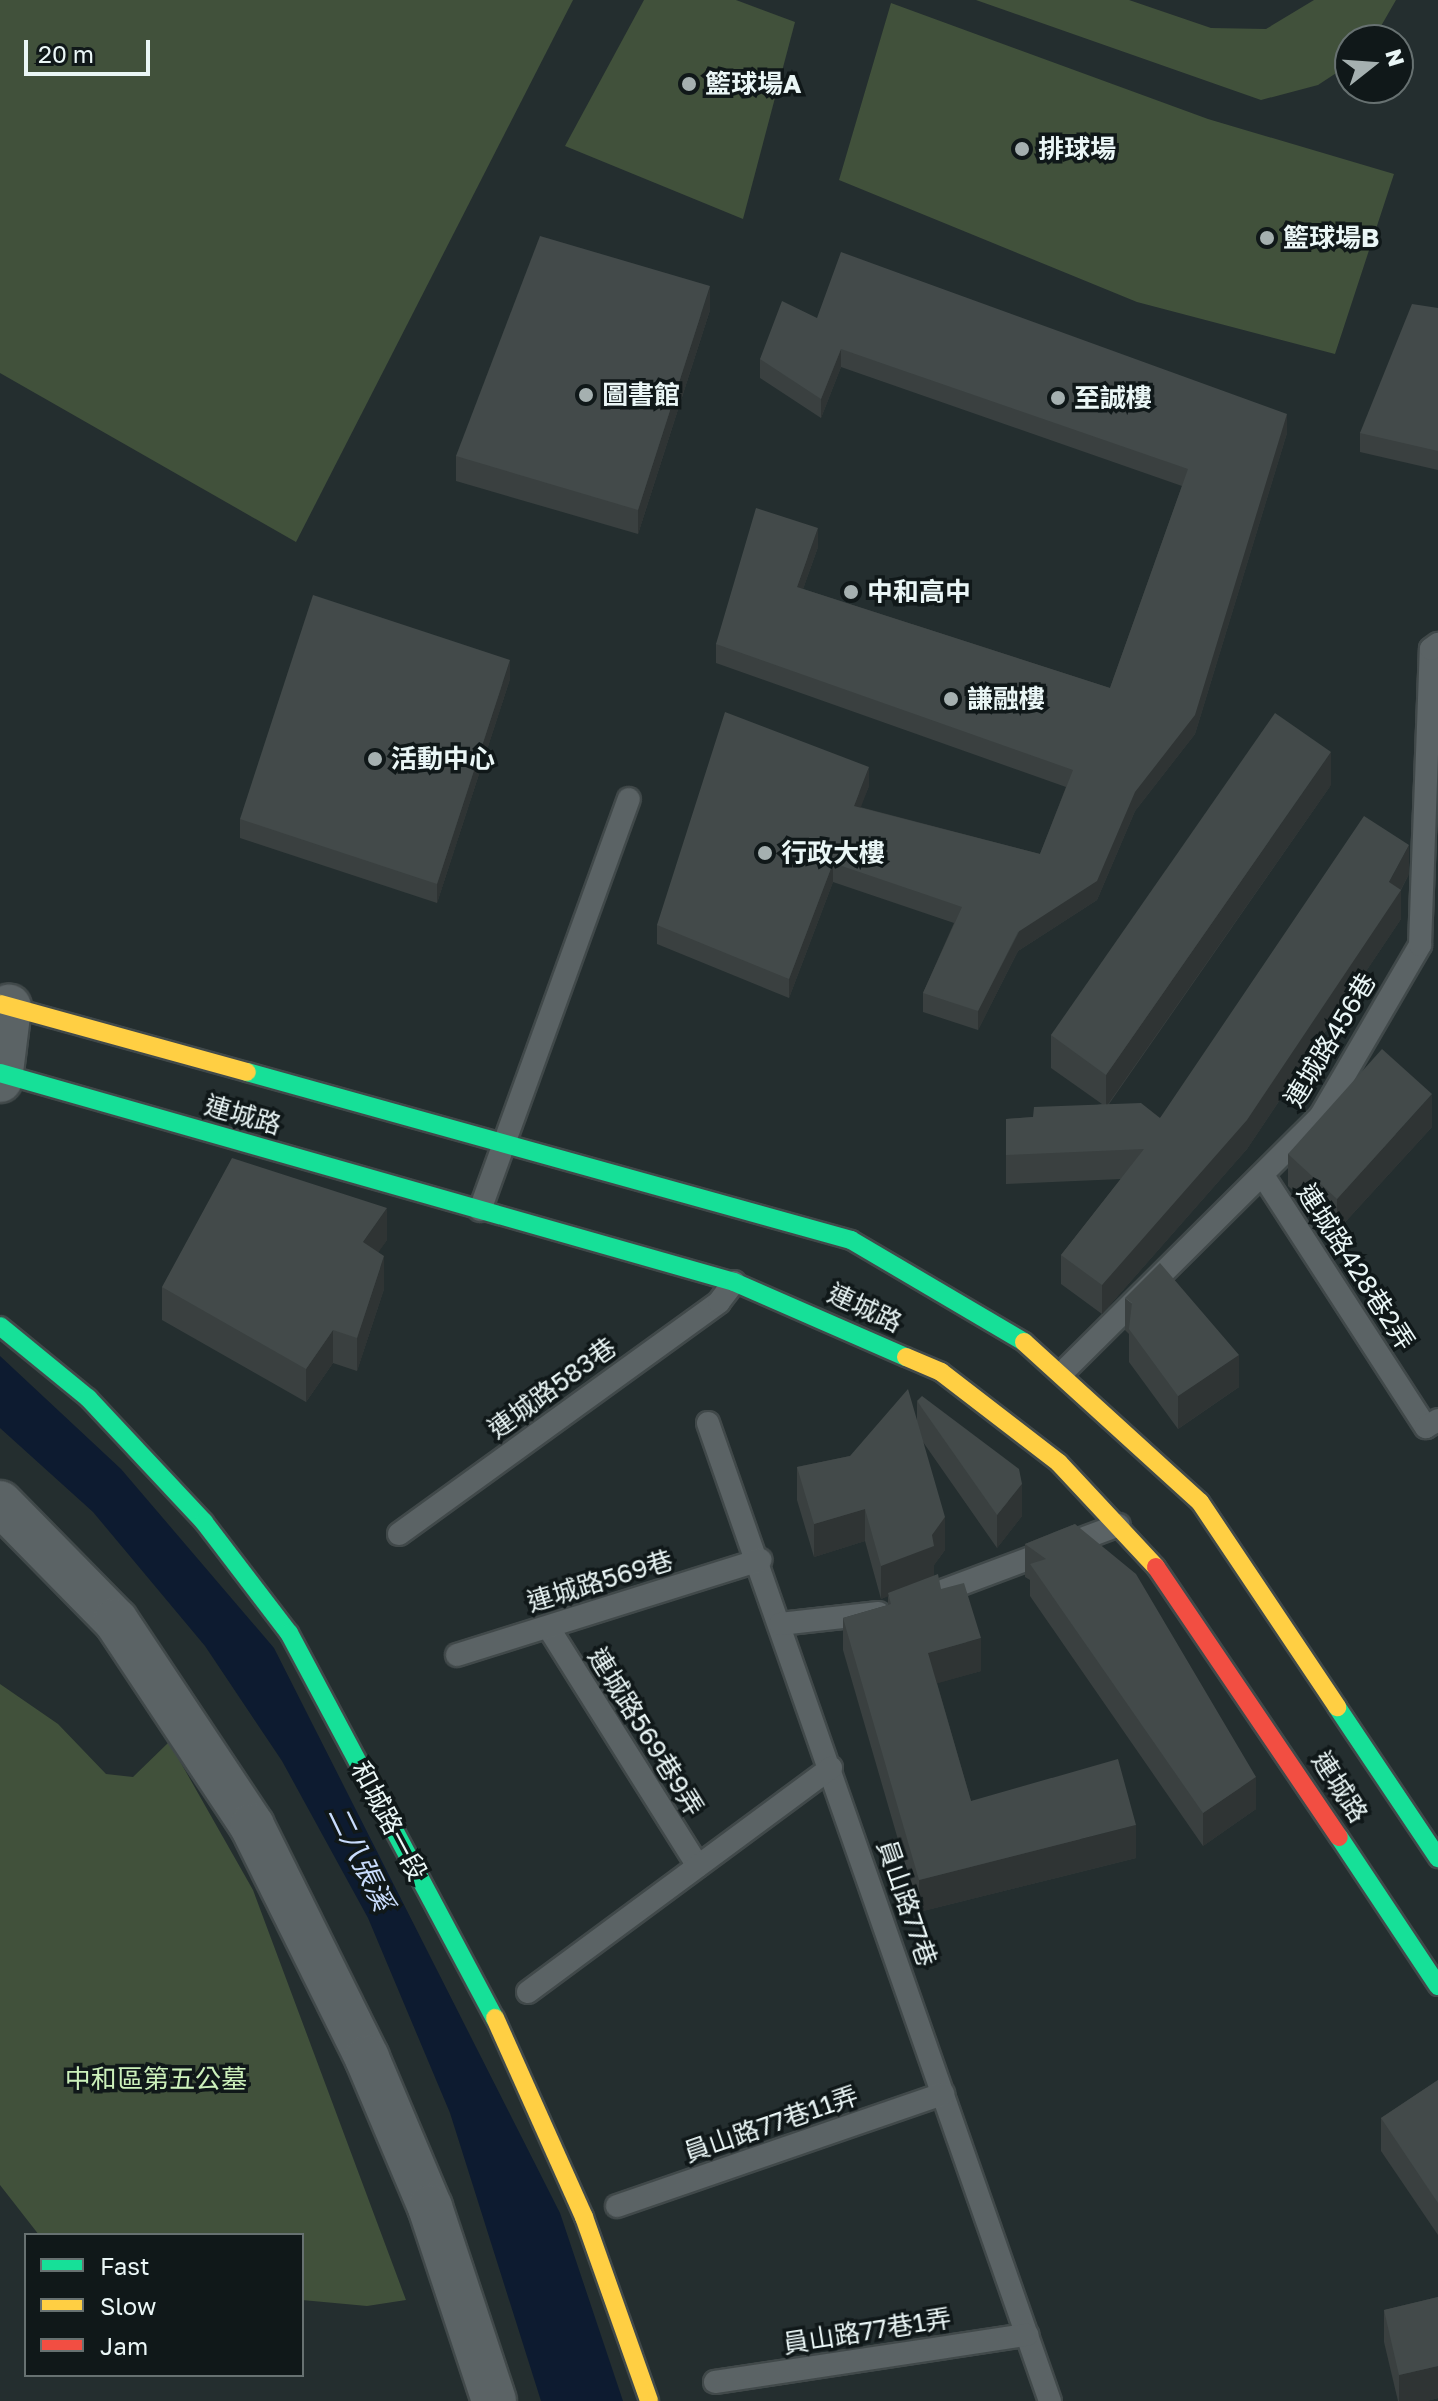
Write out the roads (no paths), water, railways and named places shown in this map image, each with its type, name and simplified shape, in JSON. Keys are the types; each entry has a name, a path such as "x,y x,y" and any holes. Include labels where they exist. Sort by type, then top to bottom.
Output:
{"main road":[{"name":"連城路","path":"3,1010 505,1141 851,1240 993,1318 1063,1372 1200,1502 1438,1858"},
{"name":"連城路","path":"1,1076 734,1282 941,1372 1059,1463 1119,1525 1181,1598 1438,1986"},
{"name":"和城路一段","path":"0,1326 88,1398 204,1522 289,1633 492,2011 584,2217 649,2401"}],"street":[{"path":"1,1076 3,1010"},
{"path":"0,1503 116,1621 252,1826 419,2180 494,2401"}],"lane":[{"name":"連城路456巷","path":"1063,1372 1264,1177 1320,1117 1420,945 1431,908 1431,649 1438,644"},
{"path":"480,1210 629,799"},
{"name":"連城路428巷2弄","path":"1264,1177 1432,1423"},
{"name":"連城路583巷","path":"399,1534 719,1302 734,1282"},
{"name":"員山路77巷","path":"708,1423 760,1560 1050,2401"},
{"path":"780,1624 903,1605 1119,1525"},
{"name":"連城路569巷","path":"457,1655 760,1560"},
{"name":"連城路569巷9弄","path":"548,1627 698,1866"},
{"path":"528,1992 831,1768"},
{"name":"員山路77巷11弄","path":"617,2206 943,2094"},
{"name":"員山路77巷1弄","path":"715,2382 1027,2335"}],"water":[{"name":"二八張溪","path":"0,1356 121,1469 274,1648 560,2213 623,2401 541,2401 450,2113 368,1918 282,1761 205,1646 93,1512 0,1428"}],"place":[{"name":"籃球場A","path":"689,84"},
{"name":"排球場","path":"1022,149"},
{"name":"籃球場B","path":"1267,238"},
{"name":"圖書館","path":"586,395"},
{"name":"至誠樓","path":"1058,398"},
{"name":"中和高中","path":"851,592"},
{"name":"謙融樓","path":"951,699"},
{"name":"活動中心","path":"375,759"},
{"name":"行政大樓","path":"765,853"}],"park label":[{"name":"中和區第五公墓","path":"156,2079"}]}
